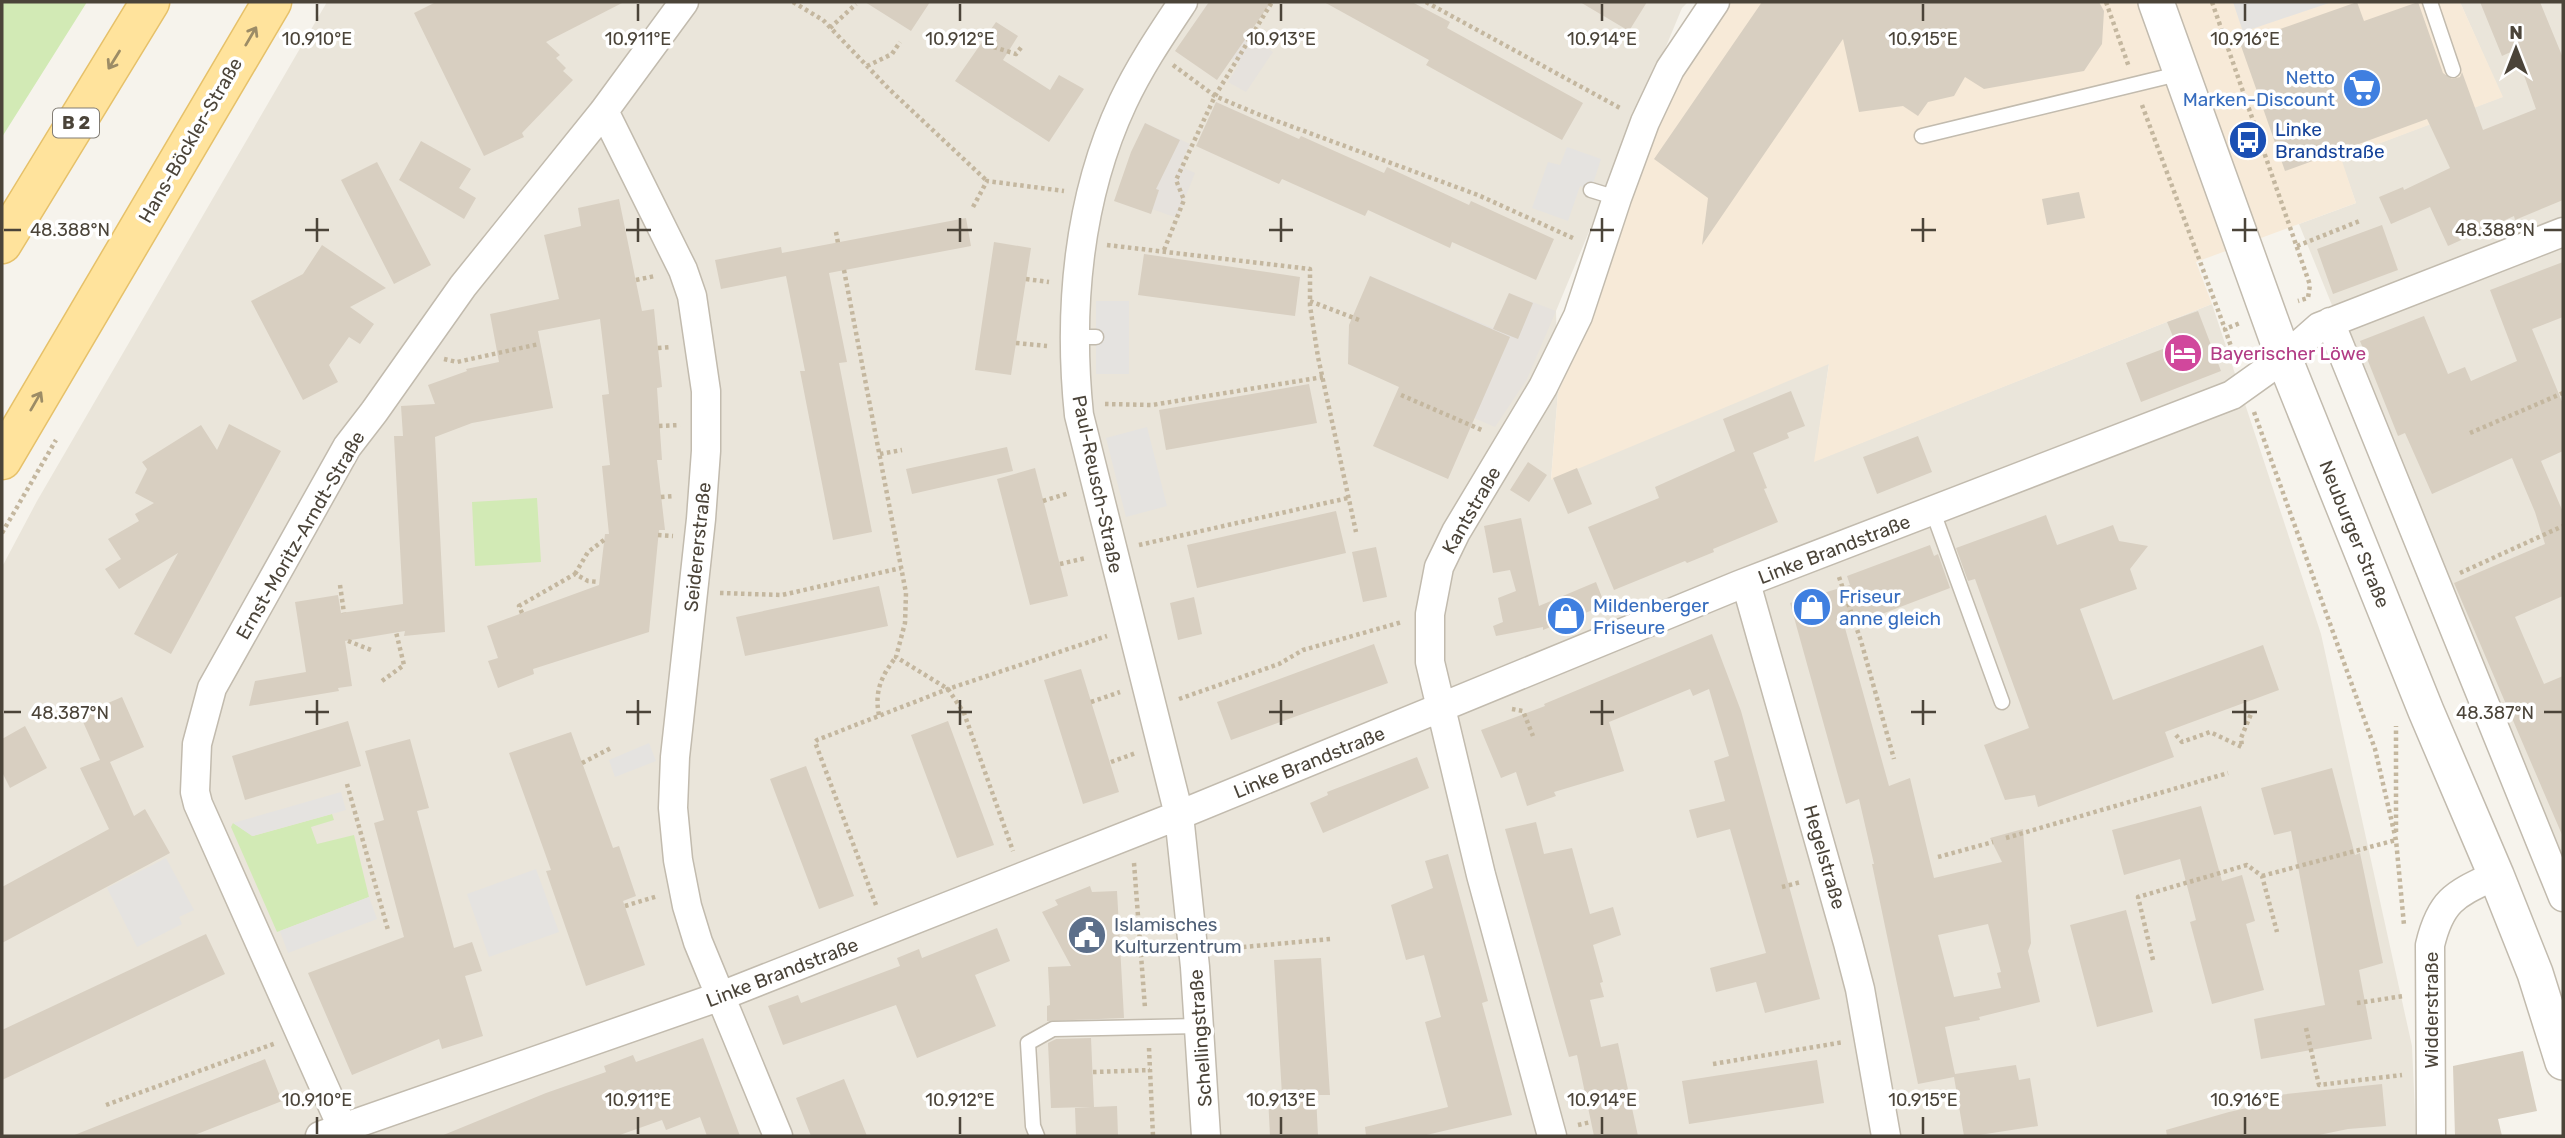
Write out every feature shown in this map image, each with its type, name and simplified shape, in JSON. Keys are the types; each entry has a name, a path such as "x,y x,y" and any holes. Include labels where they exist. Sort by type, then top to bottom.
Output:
{"main road":[{"name":"B 2","path":"2,244 150,2"},
{"name":"Hans-Böckler-Straße","path":"2,460 272,2"}],"street":[{"name":"Ernst-Moritz-Arndt-Straße","path":"336,1133 300,1033 198,804 195,792 197,744 212,688 347,447 463,286 604,111 684,2"},
{"name":"Paul-Reusch-Straße","path":"1179,815 1111,551 1100,482 1077,403 1085,337 1076,285 1094,181 1122,104 1151,49 1183,2"},
{"name":"Kantstraße","path":"1552,1136 1481,874 1430,662 1430,614 1439,567 1456,532 1543,387 1578,317 1601,250 1604,194 1645,122 1670,69 1715,2"},
{"name":"Neuburger Straße","path":"2156,2 2284,358 2496,874 2535,973 2563,1062"},
{"name":"Seidererstraße","path":"604,111 677,256 692,296 706,391 706,451 675,757 673,808 678,860 687,906 698,942 778,1136"},
{"name":"Linke Brandstraße","path":"336,1133 721,996 1132,834 1746,583 2232,395 2284,358 2319,327 2563,232"},
{"path":"2330,322 2563,897"},
{"name":"Hegelstraße","path":"1746,583 1837,899 1860,989 1886,1136"},
{"name":"Schellingstraße","path":"1179,815 1193,952 1206,1136"},
{"name":"Widderstraße","path":"2431,1136 2430,946 2436,921 2446,904 2462,891 2496,874"}],"lane":[{"path":"2430,2 2453,69"},
{"path":"1922,136 2182,73"},
{"path":"1933,512 2002,702"},
{"path":"1037,1136 1033,1126 1028,1043 1053,1029 1199,1026"}],"path":[{"path":"793,2 823,20 867,66 988,181 1064,191 1069,179"},
{"path":"1164,250 1184,200 1176,180 1215,96 1272,2"},
{"path":"1426,2 1645,122"},
{"path":"2106,2 2225,328"},
{"path":"830,28 856,4"},
{"path":"867,66 892,54 900,42"},
{"path":"987,46 1016,54 1023,46"},
{"path":"1151,49 1215,96 1478,195 1601,250"},
{"path":"973,206 988,181"},
{"path":"2297,246 2362,220"},
{"path":"835,232 838,243"},
{"path":"1083,242 1310,269 1310,301 1322,377 1356,532"},
{"path":"844,270 906,593 905,623 896,657 878,685 876,702 879,715"},
{"path":"1310,301 1359,320"},
{"path":"433,357 457,362 539,344"},
{"path":"1077,403 1152,405 1322,377"},
{"path":"2470,433 2563,393"},
{"path":"1401,395 1511,442"},
{"path":"880,454 902,450"},
{"path":"1111,551 1348,498"},
{"path":"2437,583 2563,526"},
{"path":"522,613 519,606 575,574 588,552 604,540"},
{"path":"1830,550 1861,641 1894,759"},
{"path":"693,590 737,595 782,595 901,568"},
{"path":"575,574 588,581 599,582"},
{"path":"340,585 344,613"},
{"path":"1152,709 1279,664 1303,650 1430,614"},
{"path":"886,931 815,742 948,689 1131,628"},
{"path":"382,681 404,665 396,632"},
{"path":"348,641 374,651"},
{"path":"896,657 948,689 964,713 1022,876"},
{"path":"2176,735 2182,742 2210,732 2242,747 2241,738 2251,714"},
{"path":"2262,876 2396,840 2396,743"},
{"path":"582,763 613,747"},
{"path":"2006,838 2228,773"},
{"path":"347,784 388,930"},
{"path":"1132,834 1153,1136"},
{"path":"1938,857 1993,842"},
{"path":"2153,960 2138,897 2246,865 2262,876 2277,932"},
{"path":"1193,952 1330,939"},
{"path":"2357,1003 2407,996 2431,996"},
{"path":"2306,1028 2319,1085 2431,1071"},
{"path":"106,1105 300,1033"},
{"path":"1713,1064 1868,1038"},
{"path":"1093,1072 1150,1070"}],"shaded area":[{"path":"327,2 1688,2 1682,8 1556,311 1558,392 1551,479 1829,363 1815,461 2212,304 2321,634 2412,1046 2416,1136 2,1136 2,567 37,501"},
{"path":"1728,2 2460,2 2503,97 2341,158 2356,203 2196,262 2212,304 1814,462 1829,364 1551,480 1558,392 1591,320 1646,151 1678,70"},
{"path":"2233,2 2332,2 2243,32"},
{"path":"2460,2 2563,2 2563,874 2299,224 2356,203 2340,158 2502,97"},
{"path":"1207,4 1273,52 1246,92 1228,82 1239,64 1190,30"},
{"path":"1145,123 1190,144 1180,166 1195,173 1177,218 1152,209 1135,145"},
{"path":"1567,147 1601,159 1591,190 1580,186 1568,221 1532,208 1548,162 1560,165"},
{"path":"1370,276 1493,328 1509,293 1556,311 1527,379 1495,427 1348,364 1348,337"},
{"path":"1096,301 1129,301 1129,374 1096,374"},
{"path":"1147,427 1167,506 1126,517 1106,438"},
{"path":"649,743 656,761 615,777 609,760"},
{"path":"341,792 346,810 252,836 233,823"},
{"path":"166,858 194,910 179,917 182,924 137,947 107,888"},
{"path":"536,869 559,932 489,957 467,894"},
{"path":"369,897 377,919 288,953 280,931"}],"green space":[{"path":"2,2 87,2 2,137"},
{"path":"537,498 541,562 475,566 472,502"},
{"path":"332,814 334,820 311,827 317,844 354,835 369,897 277,932 231,827 233,823 253,836"}],"building":[{"path":"436,2 624,2 546,42 560,55 556,58 566,68 563,71 573,80 522,133 524,137 484,156 414,13"},
{"path":"865,2 930,2 911,31"},
{"path":"1209,2 1271,2 1217,80 1175,51"},
{"path":"1324,2 1412,2 1450,22 1447,28 1583,103 1562,140 1426,65 1429,60"},
{"path":"1580,2 1647,2 1629,31"},
{"path":"1762,2 2099,2 2104,11 2102,44 2084,71 1984,89 1965,77 1954,96 1928,102 1918,116 1903,106 1859,112 1843,39 1702,245 1708,198 1654,159"},
{"path":"2357,2 2364,21 2418,2 2443,73 2452,79 2460,77 2462,72 2483,130 2536,109 2515,50 2502,56 2480,2 2540,2 2563,58 2563,200 2515,220 2514,216 2448,246 2430,207 2391,224 2379,197 2403,187 2404,190 2450,168 2427,119 2285,171 2240,43"},
{"path":"996,22 1018,36 1003,60 1050,90 1059,75 1084,89 1049,142 955,81"},
{"path":"1216,102 1384,173 1387,167 1469,205 1471,201 1554,239 1536,280 1452,242 1450,248 1368,210 1365,216 1282,179 1279,184 1196,146"},
{"path":"1145,123 1180,140 1156,189 1159,190 1151,214 1114,201 1131,152"},
{"path":"421,141 471,169 459,188 476,198 464,219 399,180"},
{"path":"377,162 431,265 394,284 341,180"},
{"path":"2079,192 2085,218 2047,225 2042,199"},
{"path":"619,199 642,311 654,309 662,387 657,388 662,460 657,460 665,530 659,530 649,632 533,669 534,674 498,688 488,661 498,658 487,626 599,585 605,534 609,534 602,466 610,465 602,395 609,394 600,319 538,331 553,408 472,423 435,437 445,632 404,636 405,631 345,641 352,686 338,688 339,691 249,706 255,681 306,672 295,602 338,595 341,613 403,604 394,436 403,436 401,406 435,404 428,385 467,371 466,369 499,362 490,314 559,299 544,235 581,226 578,208"},
{"path":"966,218 971,246 829,273 847,362 839,363 872,532 833,540 800,371 805,371 786,276 721,289 715,260 781,247 782,253"},
{"path":"2382,225 2398,270 2333,294 2317,249"},
{"path":"994,242 1031,248 1011,375 975,370"},
{"path":"322,245 386,288 350,307 374,324 360,344 349,337 329,365 338,382 303,400 251,301 303,274"},
{"path":"1144,254 1300,277 1295,316 1138,295"},
{"path":"2563,262 2563,317 2532,329 2563,404 2563,451 2541,461 2563,512 2563,596 2515,617 2544,684 2563,676 2563,837 2454,583 2545,544 2535,512 2512,458 2432,494 2405,433 2398,436 2360,341 2424,316 2448,374 2465,367 2471,381 2517,361 2490,290"},
{"path":"1370,276 1510,337 1448,479 1373,446 1399,387 1348,364 1349,325"},
{"path":"1509,293 1533,303 1518,339 1493,329"},
{"name":"Bayerischer Löwe","path":"2198,311 2221,371 2141,402 2126,363 2176,344 2167,322"},
{"path":"1309,384 1317,423 1166,450 1159,410"},
{"path":"1791,391 1805,426 1787,433 1789,438 1753,453 1778,522 1713,549 1714,552 1614,590 1588,527 1659,498 1655,487 1735,451 1723,419"},
{"path":"229,424 281,451 171,654 134,634 178,553 119,589 105,569 121,559 108,539 139,521 135,514 154,503 135,493 147,469 142,462 201,425 217,450"},
{"path":"1918,436 1932,472 1877,494 1863,457"},
{"path":"1007,447 1013,471 912,494 906,469"},
{"path":"1528,462 1547,475 1529,502 1510,490"},
{"path":"1035,468 1068,596 1030,605 997,479"},
{"path":"1577,468 1592,504 1568,514 1553,478"},
{"path":"1336,511 1346,553 1197,588 1187,545"},
{"path":"2046,515 2057,545 2113,525 2119,541 2148,546 2130,569 2137,589 2080,609 2113,700 2263,645 2279,690 2165,732 2174,757 2038,807 2035,795 2005,800 1984,745 2029,728 1975,579 1968,581 1956,548"},
{"path":"1521,518 1539,606 1596,582 1605,605 1543,630 1543,627 1496,636 1493,626 1503,622 1498,598 1516,591 1510,570 1493,573 1484,526"},
{"path":"1930,545 1934,556 1938,554 1950,588 1845,628 1889,786 1910,778 1934,878 2002,862 1990,838 2023,829 2031,943 2028,951 2040,1002 1979,1017 1980,1020 1945,1027 1955,1074 2016,1065 2019,1080 2030,1078 2038,1126 1964,1136 1954,1077 1918,1084 1859,799 1846,804 1790,603 1850,585 1847,576","holes":["1988,924 2001,972 1997,973 2001,988 1954,997 1938,935"]},
{"path":"1376,547 1387,597 1363,602 1352,552"},
{"path":"879,586 888,626 745,656 736,617"},
{"path":"1194,597 1202,634 1178,640 1170,603"},
{"path":"1712,634 1741,711 1820,999 1765,1013 1756,982 1716,992 1710,968 1766,953 1730,829 1697,838 1689,810 1725,801 1714,761 1729,756 1709,689 1693,696 1690,689 1609,722 1624,771 1554,792 1556,796 1527,806 1516,772 1501,778 1481,730 1545,706 1544,704"},
{"path":"1374,644 1388,683 1231,740 1217,702"},
{"path":"1081,669 1119,792 1083,804 1044,680"},
{"path":"122,697 144,747 110,762 134,816 145,809 170,853 2,943 2,887 109,829 80,768 100,760 80,715"},
{"path":"348,721 361,766 245,800 232,756"},
{"path":"948,721 994,845 957,858 911,735"},
{"path":"25,726 47,768 10,788 2,772 2,739"},
{"path":"571,732 613,848 619,846 636,896 623,901 645,965 586,986 546,871 551,870 509,753"},
{"path":"410,739 429,808 417,811 454,948 472,942 482,971 465,976 483,1036 442,1049 439,1039 352,1075 308,973 404,937 374,823 384,820 365,751"},
{"path":"1417,757 1429,788 1323,833 1310,803 1328,795 1327,792"},
{"path":"806,766 854,896 819,909 770,779"},
{"path":"2332,768 2355,855 2360,853 2383,963 2359,970 2372,1039 2261,1059 2254,1019 2325,1005 2291,831 2274,835 2261,788"},
{"path":"2201,806 2222,881 2242,875 2255,921 2246,924 2264,990 2212,1004 2190,922 2196,920 2180,859 2124,875 2112,830"},
{"path":"1536,822 1544,854 1572,848 1590,914 1613,907 1621,935 1593,945 1603,982 1600,983 1604,997 1590,1000 1601,1047 1618,1043 1638,1136 1594,1136 1577,1055 1569,1057 1505,829"},
{"path":"1448,854 1488,1001 1482,1003 1512,1115 1422,1136 1366,1136 1365,1127 1448,1107 1425,1022 1441,1017 1424,955 1406,960 1391,905 1433,888 1425,861"},
{"name":"Islamisches Kulturzentrum","path":"1090,886 1092,892 1117,891 1124,1018 1047,1021 1047,1006 1050,1005 1048,967 1071,966 1042,912 1058,905 1055,900"},
{"path":"2126,910 2153,1012 2097,1027 2070,925"},
{"path":"997,928 1010,961 975,975 996,1026 917,1058 896,1005 783,1045 768,1006 798,995 801,1003 900,966 897,958 919,949 922,958"},
{"path":"206,934 225,974 2,1080 2,1030"},
{"path":"1321,958 1330,1095 1316,1095 1318,1136 1270,1136 1268,1096 1282,1095 1274,960"},
{"path":"703,1038 740,1136 707,1136 700,1117 666,1130 662,1120 617,1136 441,1136 546,1093 606,1072 604,1066 633,1055 636,1062"},
{"path":"1091,1038 1094,1107 1117,1106 1118,1136 1076,1136 1075,1108 1091,1107 1051,1108 1048,1043 1056,1039"},
{"path":"2523,1051 2537,1111 2498,1119 2502,1136 2455,1136 2453,1066"},
{"path":"265,1059 282,1101 192,1136 72,1136"},
{"path":"1817,1060 1824,1103 1689,1124 1682,1081"},
{"path":"844,1079 867,1136 811,1136 796,1098"},
{"path":"2382,1084 2386,1126 2348,1129 2314,1136 2167,1136 2166,1130 2269,1103 2268,1096"}],"place":[{"name":"Netto Marken-Discount","path":"2362,88"},
{"name":"Linke Brandstraße","path":"2248,140"},
{"name":"Bayerischer Löwe","path":"2183,353"},
{"name":"Friseur anne gleich","path":"1812,607"},
{"name":"Mildenberger Friseure","path":"1566,616"},
{"name":"Islamisches Kulturzentrum","path":"1087,935"}]}
